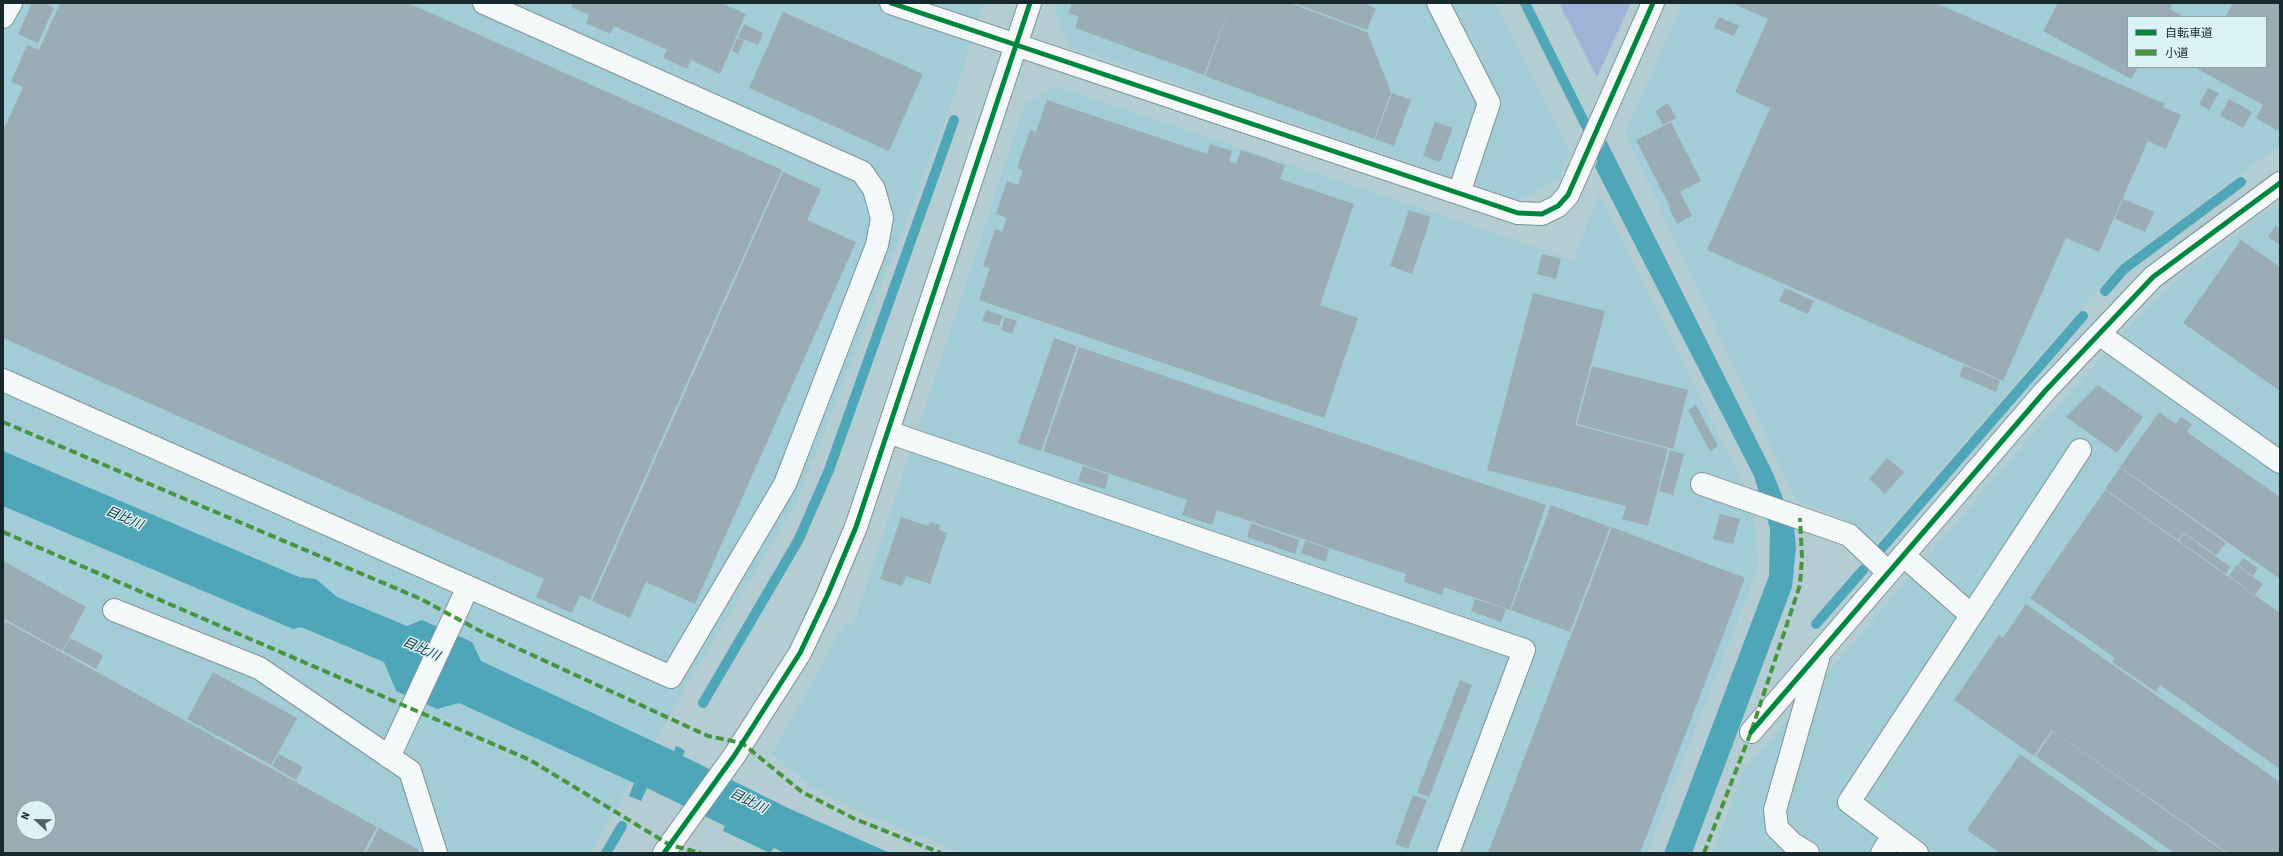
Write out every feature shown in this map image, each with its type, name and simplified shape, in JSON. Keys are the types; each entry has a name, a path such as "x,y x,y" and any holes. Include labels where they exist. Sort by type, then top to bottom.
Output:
{"street":[{"path":"3,17 10,3"},
{"path":"3,380 671,677 785,484 877,245 882,218 874,189 862,172 484,3"},
{"path":"892,3 1518,213 1542,214 1558,206 1568,195 1653,3"},
{"path":"670,844 734,756 800,653 827,596 856,527 1030,3"},
{"path":"1438,3 1489,104 1459,193"},
{"path":"1751,732 2046,390 2153,277 2280,183"},
{"path":"2099,334 2280,462"},
{"path":"888,432 1524,650 1448,853"},
{"path":"1917,853 1849,802 2080,450"},
{"path":"1702,484 1849,535 1888,572"},
{"path":"1903,555 1971,615"},
{"path":"389,757 468,587"},
{"path":"114,610 259,668 410,771 436,853"},
{"path":"1797,850 1777,828 1775,810 1820,652"},
{"path":"1882,853 1893,835"}],"shaded area":[{"path":"3,3 984,3 949,111 797,502 686,687 590,853 3,853"},
{"path":"1059,3 1495,3 1570,153 1559,179 1519,200 1070,47 1055,13"},
{"path":"1559,3 1631,3 1597,77"},
{"path":"1683,3 2280,3 2280,145 2120,264 1875,544 1853,523 1796,500 1625,133"},
{"path":"1056,86 1573,260 1599,195 1743,484 1754,513 1758,568 1647,853 963,853 862,813 809,785 772,754 845,623 853,626 1025,104"},
{"path":"2280,202 2280,853 1713,853 1744,770 2052,412 2143,311 2180,277"}],"water":[{"path":"1606,140 1773,473 1794,526 1796,548 1792,587 1692,853 1664,853 1769,576 1770,528 1754,476 1595,167"},
{"name":"目比川","path":"3,451 299,577 316,579 337,597 407,626 422,620 472,642 481,661 674,751 676,746 681,748 685,751 683,756 788,808 890,853 784,853 774,848 770,853 723,831 725,826 647,788 641,801 629,796 634,783 459,703 437,709 396,691 384,662 301,627 293,629 3,506"}],"building":[{"path":"32,3 44,3 54,8 38,43 18,34"},
{"path":"60,3 408,3 782,170 590,600 580,595 572,613 536,597 544,579 3,338 3,131 23,87 11,82 27,45 39,50"},
{"path":"573,3 721,3 746,14 720,74 691,60 687,69 663,58 667,50 614,26 610,34 586,23 589,15 571,7"},
{"path":"1072,3 1231,3 1204,75 1075,28 1079,17 1068,13"},
{"path":"1231,3 1290,3 1367,32 1391,92 1374,139 1205,76"},
{"path":"1294,3 1363,3 1376,8 1367,30"},
{"path":"1732,3 1936,3 2165,104 2163,107 2181,115 2166,149 2148,141 2099,252 2066,238 2003,381 1707,250 1770,108 1735,92 1768,19"},
{"path":"2058,3 2173,3 2170,9 2182,16 2127,16 2127,68 2137,68 2131,79 2043,31"},
{"path":"2233,3 2280,3 2280,127 2278,131 2256,118 2263,105 2196,68 2267,68 2267,16 2226,16"},
{"path":"783,12 923,74 889,151 749,88"},
{"path":"1719,17 1739,26 1734,36 1714,28"},
{"path":"744,24 763,33 758,45 738,37"},
{"path":"737,38 744,40 738,54 732,51"},
{"path":"2208,88 2219,93 2209,110 2199,104"},
{"path":"1392,93 1411,100 1394,146 1375,139"},
{"path":"2229,99 2252,112 2243,128 2220,116"},
{"path":"1047,100 1207,154 1210,144 1232,151 1229,161 1236,164 1241,150 1285,165 1280,179 1354,204 1320,305 1358,318 1324,418 979,300 990,268 983,266 995,229 1002,232 1007,218 996,214 1007,181 1018,185 1023,170 1017,168 1030,130 1036,132"},
{"path":"1668,103 1676,118 1663,125 1655,111"},
{"path":"1435,122 1453,128 1440,162 1423,156"},
{"path":"1671,122 1701,181 1680,192 1692,216 1677,224 1669,208 1680,202 1670,207 1636,140"},
{"path":"783,172 821,189 807,220 856,242 695,604 646,582 630,618 592,601"},
{"path":"2123,199 2154,212 2145,232 2115,219"},
{"path":"1409,210 1431,217 1412,274 1390,266"},
{"path":"2276,225 2279,228 2280,226 2280,245 2268,237"},
{"path":"2241,240 2280,267 2280,391 2183,323"},
{"path":"1542,254 1561,259 1556,279 1537,274"},
{"path":"1785,288 1814,301 1808,314 1779,301"},
{"path":"1533,293 1605,311 1575,425 1668,449 1648,526 1622,519 1626,506 1487,470"},
{"path":"986,310 1003,316 999,326 982,321"},
{"path":"1005,317 1017,321 1012,334 1001,330"},
{"path":"1054,338 1077,346 1041,451 1018,443"},
{"path":"1079,347 1546,505 1510,610 1444,587 1442,595 1404,582 1406,574 1217,510 1212,525 1182,515 1187,500 1043,451"},
{"path":"1964,365 2000,381 1996,392 1959,376"},
{"path":"1592,366 1688,390 1673,449 1577,424"},
{"path":"2098,385 2143,417 2117,453 2066,417"},
{"path":"1696,405 1718,446 1710,451 1688,410"},
{"path":"2159,412 2176,424 2181,417 2192,424 2187,432 2280,497 2280,579 2120,467"},
{"path":"1670,450 1684,454 1673,495 1659,491"},
{"path":"1887,458 1904,472 1885,494 1869,479"},
{"path":"1083,466 1109,475 1105,489 1078,481"},
{"path":"2120,468 2226,543 2216,555 2183,532 2178,540 2105,489"},
{"path":"2105,490 2280,613 2280,769 2160,685 2156,692 2112,662 2115,658 2030,598"},
{"path":"1551,505 1610,527 1570,632 1511,610"},
{"path":"1720,514 1740,519 1733,544 1713,539"},
{"path":"901,517 928,526 930,522 940,525 939,530 947,533 930,584 906,576 902,586 880,579"},
{"path":"1251,523 1299,540 1295,554 1247,537"},
{"path":"1612,527 1745,578 1640,853 1488,853"},
{"path":"2183,533 2231,567 2226,574 2179,541"},
{"path":"1305,541 1329,549 1326,562 1301,553"},
{"path":"2243,558 2258,568 2253,576 2238,565"},
{"path":"3,561 86,607 62,651 3,618"},
{"path":"2236,565 2263,584 2255,595 2229,576"},
{"path":"1475,599 1506,609 1501,622 1471,611"},
{"path":"2026,604 2280,782 2280,853 2228,853 2052,730 2034,756 1954,700 1999,635 2003,638"},
{"path":"3,620 377,827 363,853 3,853"},
{"path":"70,638 103,655 96,669 63,651"},
{"path":"213,672 297,718 271,765 187,719"},
{"path":"1460,680 1472,685 1429,797 1417,792"},
{"path":"2053,731 2226,853 2174,853 2036,756"},
{"path":"279,754 303,767 296,780 272,766"},
{"path":"2020,754 2161,853 2000,853 1967,830"},
{"path":"1413,795 1427,800 1408,849 1395,844"},
{"path":"379,828 419,850 417,853 366,853"}],"waterway":[{"path":"1525,3 1606,166"},
{"path":"703,703 799,539 829,470 954,120"},
{"path":"2105,291 2124,269 2241,182"},
{"path":"1881,549 2083,316"},
{"path":"1816,624 1863,570"},
{"path":"606,853 622,826"}],"marked path":[{"path":"3,422 421,599 480,631 708,736 742,743 802,792 855,819 941,853"},
{"path":"1704,853 1751,732 1800,585 1802,557 1800,518"},
{"path":"3,532 530,760 670,845 701,853"}],"cycle path":[{"path":"891,3 1518,213 1542,214 1558,206 1568,195 1653,3"},
{"path":"664,853 734,756 800,653 827,596 856,527 1030,3"},
{"path":"1751,732 2046,390 2153,277 2280,183"}]}
